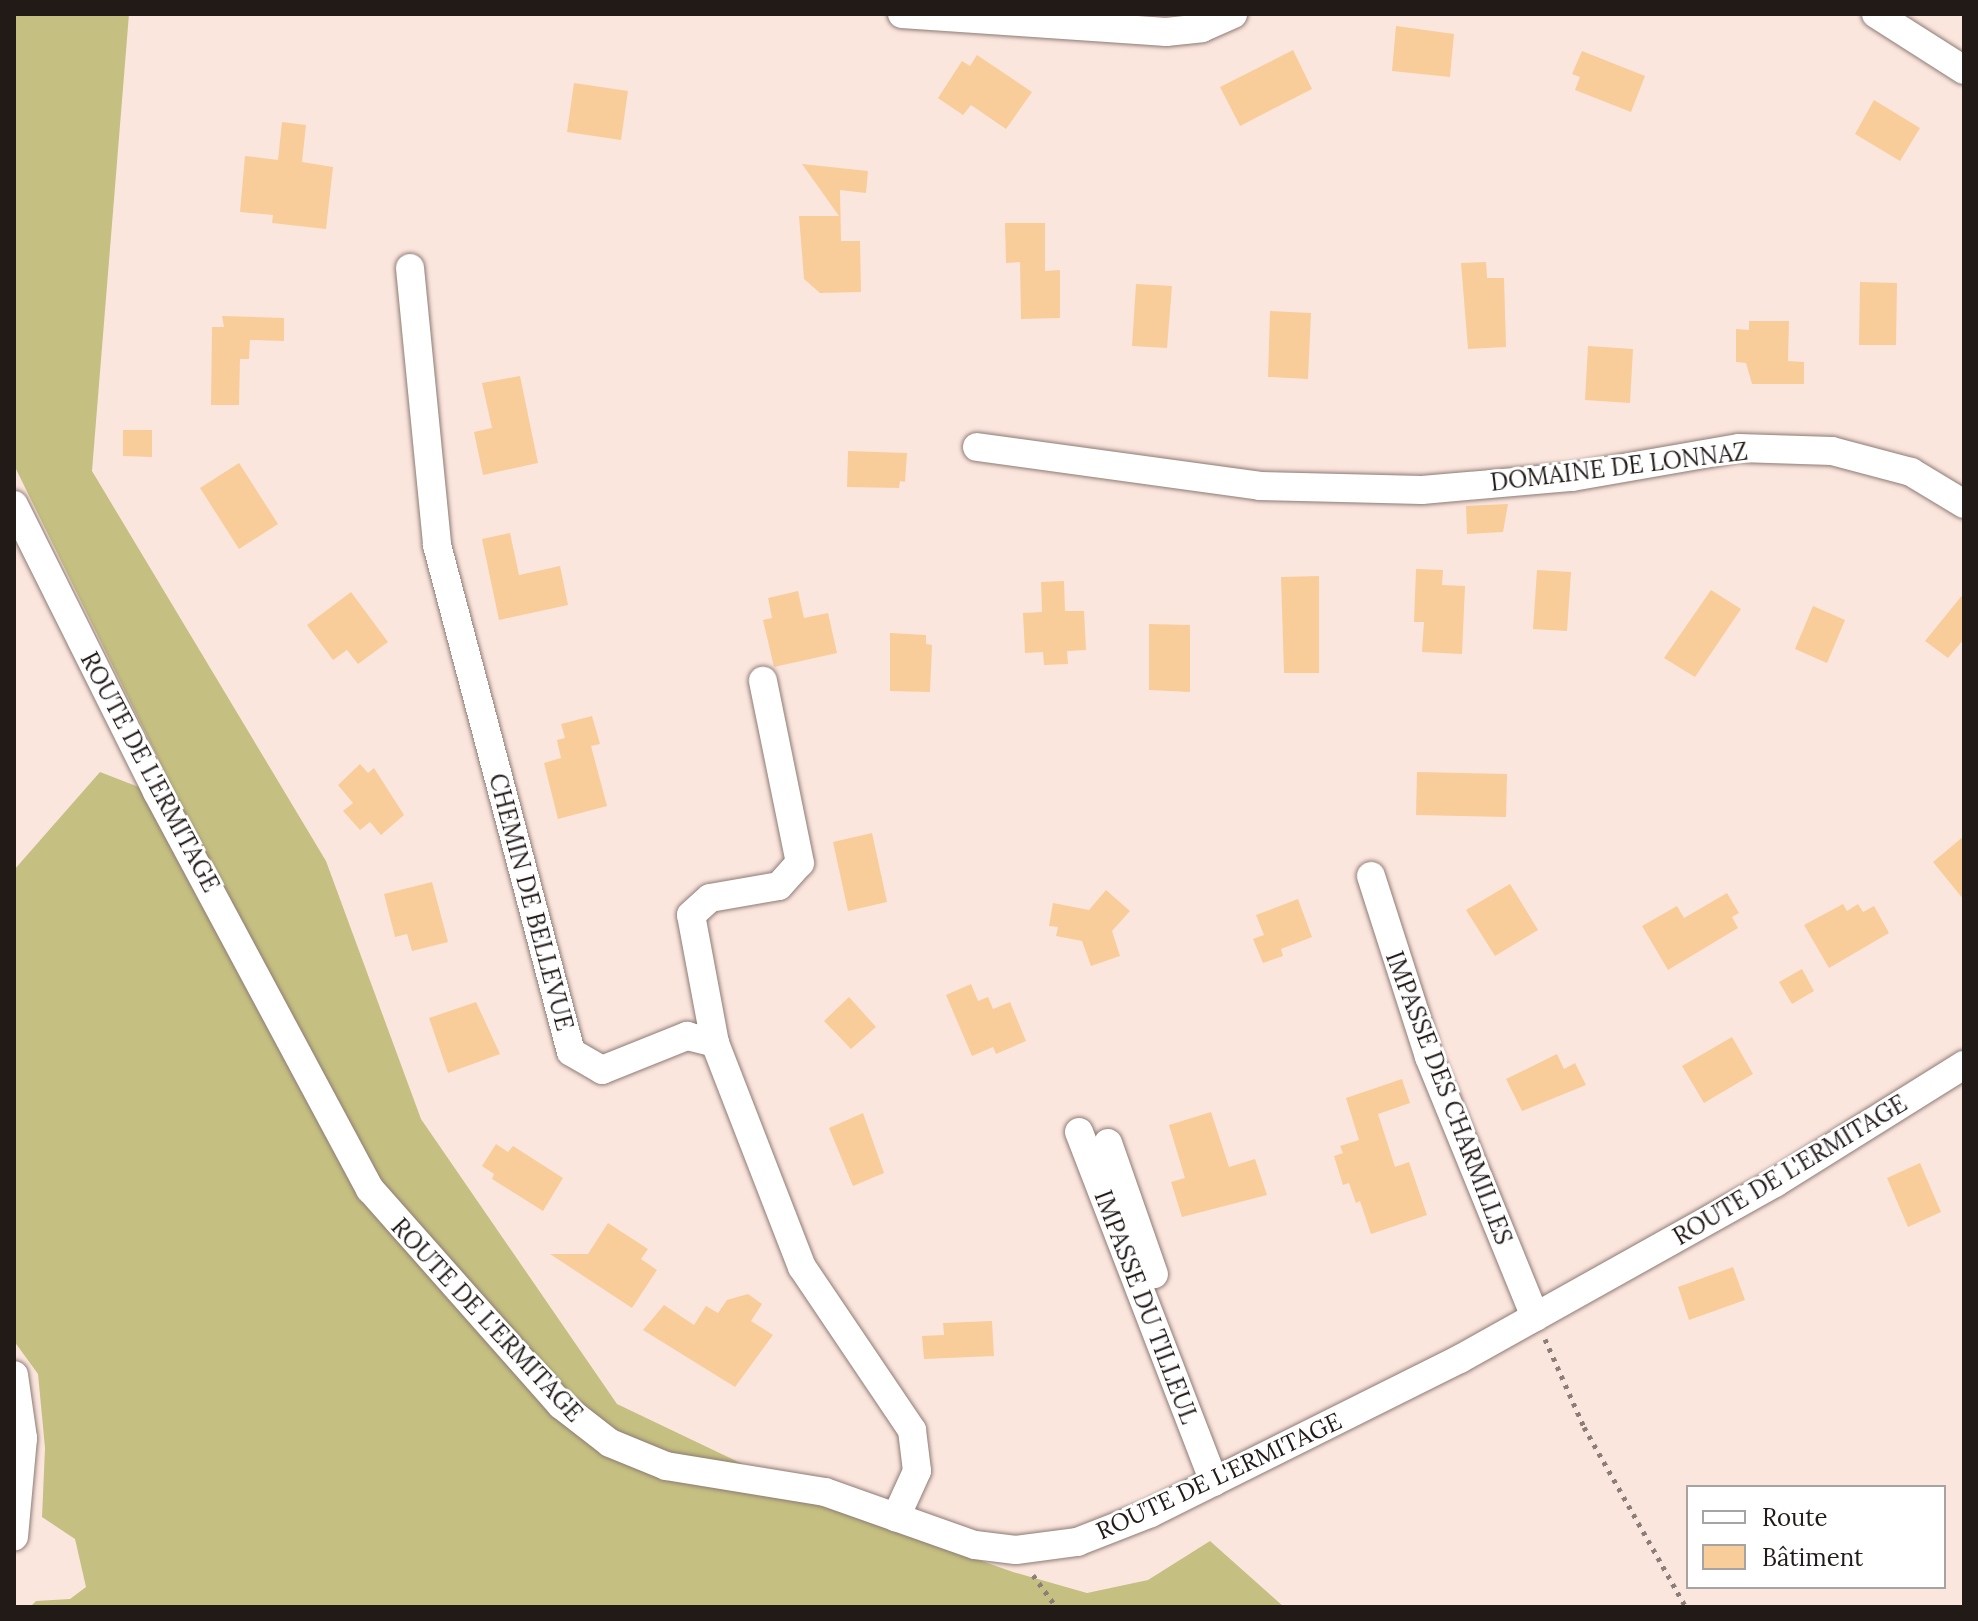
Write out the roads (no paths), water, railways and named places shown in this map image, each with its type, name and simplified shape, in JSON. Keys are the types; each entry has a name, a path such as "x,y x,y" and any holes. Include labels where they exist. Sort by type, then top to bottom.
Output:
{"street":[{"path":"902,14 1175,32 1202,28 1233,14"},
{"path":"1876,14 1964,70"},
{"name":"CHEMIN DE BELLEVUE","path":"410,268 437,545 571,1052 602,1070 687,1036 715,1043"},
{"name":"DOMAINE DE LONNAZ","path":"977,447 1260,486 1422,490 1572,477 1739,448 1832,451 1911,472 1964,504"},
{"name":"ROUTE DE L'ERMITAGE","path":"14,505 349,1155 394,1220 561,1405 610,1443 666,1466 825,1492 975,1545 1036,1549 1097,1535 1222,1478 1535,1317 1775,1183 1964,1065"},
{"path":"763,681 800,863 779,886 710,898 691,915 715,1043 802,1267 912,1430 917,1471 896,1517"},
{"name":"IMPASSE DES CHARMILLES","path":"1371,876 1429,1057 1535,1317"},
{"name":"IMPASSE DU TILLEUL","path":"1079,1132 1222,1478"},
{"path":"1108,1143 1222,1478"},
{"path":"14,1375 23,1438 14,1537"}]}
